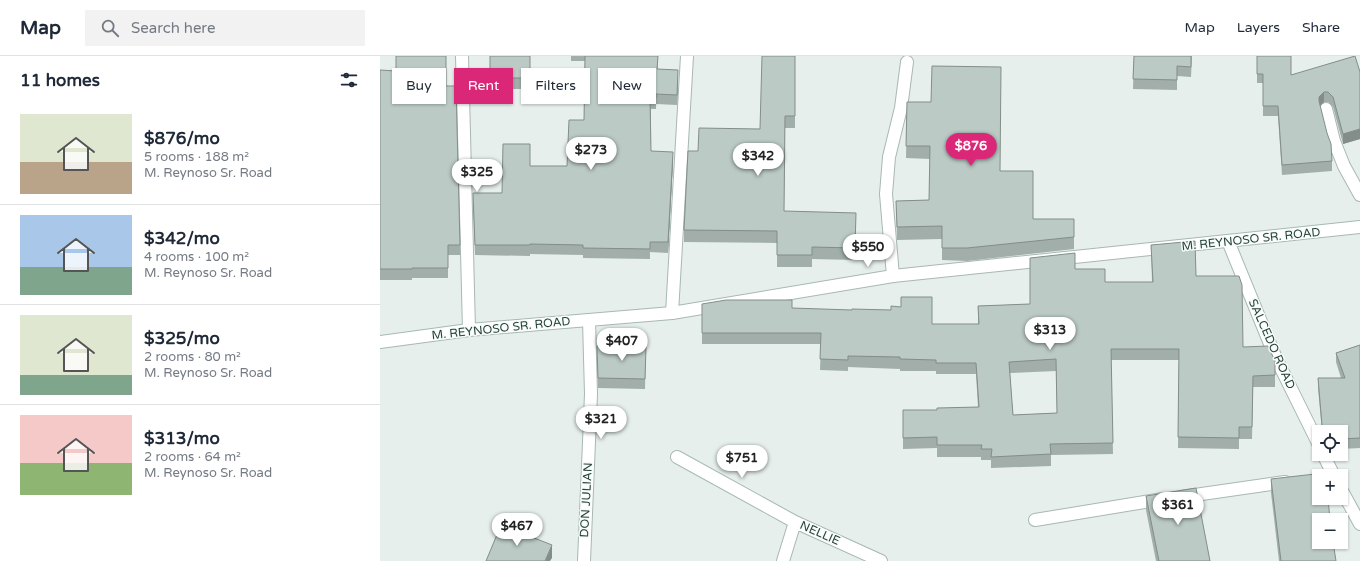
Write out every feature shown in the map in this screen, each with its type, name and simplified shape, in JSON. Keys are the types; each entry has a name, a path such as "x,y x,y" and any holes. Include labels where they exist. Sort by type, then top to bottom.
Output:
{"street":[{"path":"462,56 469,330"},
{"path":"672,313 687,56"},
{"path":"893,276 886,194 889,157 901,108 907,62"},
{"path":"1326,109 1334,141 1360,195"},
{"name":"M. REYNOSO SR. ROAD","path":"380,342 469,330 672,313 893,276 1360,227"},
{"name":"SALCEDO ROAD","path":"1228,241 1275,356 1312,431"},
{"name":"DON JULIAN","path":"584,561 591,394 589,320"},
{"path":"677,457 796,522"},
{"path":"1035,520 1296,480"},
{"path":"1348,502 1360,524"},
{"name":"NELLIE","path":"783,561 796,522 881,561"}],"building":[{"path":"396,56 446,56 446,68 396,68"},
{"path":"490,56 530,56 530,68 521,68 521,78 513,78 513,68 490,68"},
{"path":"585,56 658,56 657,69 678,70 677,95 656,94 656,68 598,68 598,104 650,104 651,151 673,152 668,242 650,242 650,249 583,248 583,245 475,245 473,193 502,193 503,144 530,144 530,166 567,166 569,120 584,120 584,104 590,104 590,68 585,68"},
{"path":"762,56 795,56 795,116 785,116 784,211 856,213 855,248 812,247 812,255 777,255 777,231 684,230 688,151 698,151 699,128 760,129"},
{"path":"1134,56 1191,56 1191,67 1177,66 1177,80 1133,79"},
{"path":"1257,56 1291,56 1291,75 1355,56 1360,72 1360,129 1343,134 1333,97 1328,92 1324,92 1319,97 1331,144 1332,161 1282,165 1278,106 1263,106 1263,74 1257,74"},
{"path":"932,66 1001,67 1000,171 1033,171 1033,219 1074,219 1074,237 967,248 942,248 942,226 897,227 896,201 929,200 930,146 906,146 907,102 931,102"},
{"path":"380,70 392,71 392,104 446,104 446,86 454,86 454,104 456,104 460,245 448,245 448,268 380,269"},
{"path":"1195,241 1196,276 1239,276 1242,285 1243,347 1268,346 1275,361 1275,375 1253,376 1252,427 1239,427 1239,438 1178,437 1179,349 1111,349 1113,443 1050,444 1051,454 991,457 992,449 981,449 982,445 937,445 937,437 903,438 903,410 937,410 937,408 979,407 976,363 936,363 936,360 900,359 900,357 848,356 848,360 820,359 821,333 702,333 702,304 726,300 792,300 792,308 891,310 891,306 901,307 901,297 932,297 932,324 979,324 978,306 1030,304 1030,258 1075,253 1075,269 1105,269 1105,282 1153,282 1151,245","holes":["1056,359 1057,413 1013,415 1009,362"]},
{"path":"1360,345 1360,438 1348,439 1348,425 1322,425 1318,378 1345,378 1336,353"},
{"path":"597,346 646,347 645,379 598,378"},
{"path":"1312,474 1312,505 1329,505 1329,513 1312,513 1312,549 1334,549 1336,561 1281,561 1271,479"},
{"path":"1196,488 1210,561 1159,561 1146,496"},
{"path":"501,525 552,545 545,561 486,561"}]}
